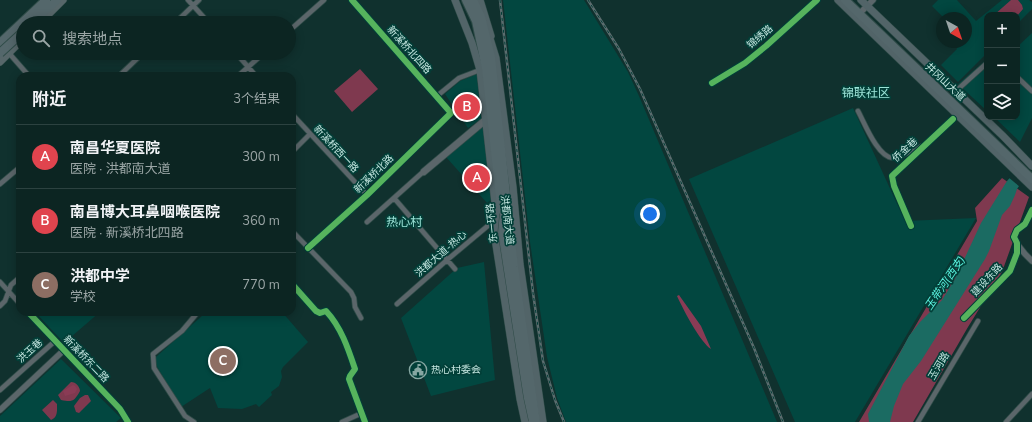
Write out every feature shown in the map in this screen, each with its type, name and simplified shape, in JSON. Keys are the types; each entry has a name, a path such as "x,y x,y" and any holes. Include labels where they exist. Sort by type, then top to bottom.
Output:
{"highway":[{"path":"29,16 46,0"},
{"path":"40,16 57,0"},
{"name":"东一环路","path":"474,0 481,17 491,57 514,267 536,422"},
{"name":"井冈山大道","path":"846,0 863,10"},
{"name":"井冈山大道","path":"850,0 863,10 947,95 958,103 1031,181"},
{"name":"东一环路","path":"463,2 476,21 486,68 510,290 527,422"},
{"path":"0,44 16,29"},
{"path":"4,53 16,40"}],"main road":[{"path":"24,16 42,0"},
{"path":"47,16 63,0"},
{"name":"洪都南大道","path":"455,0 465,22 480,68 496,216 494,232 520,399 527,422"},
{"name":"洪都南大道","path":"474,0 486,24 496,58 513,187 520,264 543,422"},
{"path":"480,0 487,20 496,58"},
{"path":"838,0 1015,163"},
{"path":"860,0 863,10 956,91 1032,166"},
{"path":"463,2 476,41 480,68"},
{"path":"0,38 16,24"},
{"path":"0,62 4,53 16,44"}],"street":[{"path":"188,0 203,16"},
{"path":"182,16 199,0"},
{"path":"296,24 324,0"},
{"name":"新溪桥北四路","path":"352,0 451,113"},
{"name":"锦绣路","path":"712,83 745,63 817,0"},
{"path":"863,10 872,0"},
{"path":"0,44 4,53 25,72"},
{"path":"123,72 136,60"},
{"path":"242,60 252,72"},
{"path":"242,72 256,60"},
{"path":"956,91 984,66"},
{"path":"437,96 460,78 480,68"},
{"path":"1020,80 1032,91"},
{"path":"858,111 871,138 882,152 890,158 895,158 925,145"},
{"name":"新溪桥北路","path":"308,248 367,195 451,113"},
{"name":"新溪桥西一路","path":"296,118 367,195"},
{"name":"侨金巷","path":"911,226 894,186 892,176 953,119"},
{"path":"367,222 423,171 486,120"},
{"path":"296,148 310,134"},
{"path":"0,184 16,170"},
{"path":"394,198 455,269"},
{"name":"建设东路","path":"964,318 1010,271 1017,253 1014,238 1017,230 1025,224 1032,210"},
{"name":"洪都大道-热心","path":"397,304 496,216"},
{"path":"296,235 351,292 354,298 355,306 361,318"},
{"path":"1016,242 1021,250 1032,261"},
{"path":"0,306 5,301 11,285 16,281"},
{"path":"0,282 16,300"},
{"path":"296,288 316,311 320,314 326,311 338,326 354,369 349,379 365,422"},
{"name":"新溪桥东二路","path":"32,316 120,409 128,422"},
{"path":"194,422 185,416 168,391 154,368 152,360 153,354 182,331 195,316"},
{"name":"玉河路","path":"918,422 978,321"},
{"name":"洪玉巷","path":"0,390 55,341"},
{"path":"0,410 64,350"},
{"path":"1006,422 1032,394"},
{"path":"342,422 362,413"}],"shaded area":[{"path":"503,0 584,0 628,72 639,96 777,422 566,422 557,398 547,357 530,242"},
{"path":"938,0 957,0 968,12 938,12 932,6"},
{"path":"1002,0 1029,0 1032,2 1032,9 1020,21 1020,12 987,12"},
{"path":"1011,0 1018,0 1023,9 1020,12 997,12"},
{"path":"984,15 984,56 958,82 941,65 957,49 972,48 972,17 976,21"},
{"path":"1032,33 1032,118 1020,142 997,120 1020,120 1020,44"},
{"path":"984,62 984,108 958,84"},
{"path":"360,69 378,89 352,112 334,91"},
{"path":"477,74 481,119 468,128 445,94 460,81"},
{"path":"853,108 905,221 976,218 855,422 795,422 689,179"},
{"path":"484,125 491,200 487,203 446,157"},
{"path":"1032,153 1032,167 1017,189 1010,206 1002,215 985,259 921,361 903,384 894,406 890,422 869,422 868,414 909,336 920,322 942,300 955,279 981,223 1007,181"},
{"path":"1002,178 1029,197 1002,272 913,422 859,422 977,221 975,208"},
{"path":"484,262 495,380 431,396 401,318 457,268"},
{"path":"679,295 701,326 711,349 702,340 692,325 677,296"},
{"path":"39,316 95,316 64,343"},
{"path":"202,316 285,316 308,342 283,367 279,386 271,392 272,395 259,407 256,404 242,409 218,408 210,388 181,407 156,365 156,357"},
{"path":"61,359 121,418 116,422 0,422 0,416"},
{"path":"71,382 77,385 80,391 72,400 61,400 58,395"},
{"path":"73,385 77,389 75,393 65,396 63,391"},
{"path":"88,395 91,401 79,413 76,412 74,406 80,398"},
{"path":"53,400 57,404 57,411 55,417 51,420 42,410"}],"pier":[{"path":"1031,151 1032,170 1020,187 1008,177"}],"railway":[{"path":"500,0 533,293 543,361 555,400 564,422"},
{"path":"588,0 619,49 640,89 754,348 783,422"}],"cycle path":[{"path":"308,248 367,195 451,113 352,0"},
{"path":"712,83 745,63 817,0"},
{"path":"911,226 894,186 892,176 953,119"},
{"path":"964,318 1010,271 1017,253 1017,243 1014,237 1017,230 1025,224 1032,210"},
{"path":"296,288 316,311 320,313 326,311 340,331 355,369 349,379 365,422"},
{"path":"32,316 120,409 128,422"}],"place":[{"name":"南昌博大耳鼻咽喉医院","path":"467,107"},
{"name":"南昌华夏医院","path":"477,178"},
{"name":"洪都中学","path":"223,361"},
{"name":"热心村委会","path":"418,370"}],"district":[{"name":"锦联社区","path":"866,93"},
{"name":"热心村","path":"404,222"}],"water label":[{"name":"玉带河(西支)","path":"945,283"}]}
